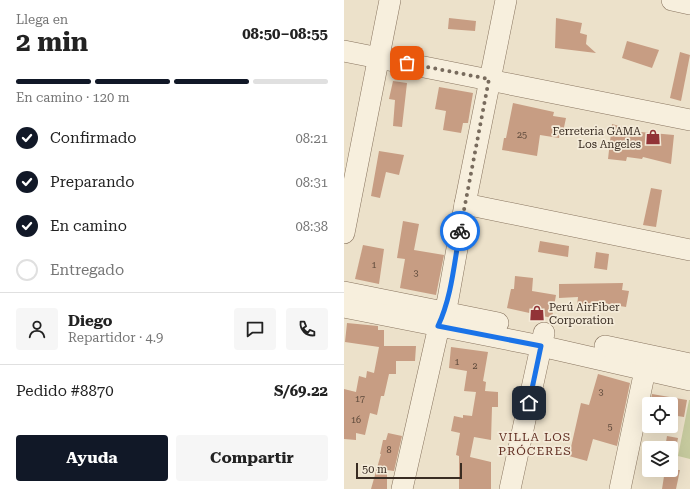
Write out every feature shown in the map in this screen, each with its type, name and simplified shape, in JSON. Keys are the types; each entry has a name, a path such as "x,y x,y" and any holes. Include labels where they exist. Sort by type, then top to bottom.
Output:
{"street":[{"path":"344,232 390,0"},
{"path":"402,489 448,299 489,79 506,0"},
{"path":"672,0 690,4"},
{"path":"344,50 690,120"},
{"path":"465,204 690,250"},
{"path":"344,292 442,319 647,363 690,380"},
{"path":"344,307 442,319"},
{"path":"510,489 543,340"},
{"path":"647,363 690,364"},
{"path":"620,489 647,363"}],"green space":[{"path":"689,400 690,400 690,459 678,456"}],"building":[{"path":"449,18 476,21 475,31 448,29"},
{"path":"556,18 582,23 580,33 587,35 586,44 596,53 555,48"},
{"path":"627,41 659,50 652,68 622,58"},
{"path":"680,52 690,55 681,101 670,98"},
{"path":"393,81 407,83 402,127 393,126 395,100 389,99"},
{"path":"439,87 473,93 468,123 463,123 461,133 443,130 446,111 435,109"},
{"path":"513,103 554,112 553,116 566,118 563,132 560,131 559,138 540,135 537,156 502,150"},
{"path":"612,124 641,132 674,135 671,164 643,157 642,159 627,157 626,161 608,159"},
{"path":"379,151 404,155 399,175 386,172 380,198 371,196"},
{"path":"651,188 662,190 656,227 643,225"},
{"path":"403,221 419,224 414,250 444,255 436,295 400,288 405,259 397,258"},
{"path":"540,241 569,246 568,257 538,252"},
{"path":"363,245 384,249 379,284 355,279"},
{"path":"596,252 609,254 607,270 594,268"},
{"path":"515,276 533,278 532,291 556,295 552,318 507,308 511,289 514,289"},
{"path":"623,283 622,290 629,291 626,307 608,304 608,306 602,305 602,309 577,307 578,297 559,298 559,284"},
{"path":"347,323 378,326 378,330 384,330 384,346 416,346 415,361 396,361 396,374 389,374 384,396 381,396 377,415 370,413 365,435 356,433 356,440 344,439 344,389 356,392 359,376 366,378 367,371 374,373 379,347 345,342"},
{"path":"451,347 488,352 483,381 486,382 485,391 498,392 498,407 492,407 491,440 474,437 470,457 491,462 491,489 459,489 459,456 456,455 460,433 451,431 454,416 463,418 463,415 472,416 476,392 464,391 467,371 449,368"},
{"path":"598,374 630,383 617,446 593,439 587,461 569,456 581,403 589,405"},
{"path":"652,394 670,397 651,397"},
{"path":"678,398 687,400 684,417 678,416"},
{"path":"388,433 402,436 394,471 387,470 387,489 371,489 381,454 383,440 386,440"},
{"path":"667,436 678,438 677,441 666,441"},
{"path":"678,470 680,470 676,489 662,489 664,477 678,477"}],"way so far":[{"path":"407,63 489,79 460,231"}],"place":[{"name":"Ferreteria GAMA Los Angeles","path":"653,137"},
{"name":"Perú AirFiber Corporation","path":"537,313"}],"district":[{"name":"VILLA LOS PRÓCERES","path":"535,444"}],"route":[{"path":"460,231 445,312 438,326 541,346 529,403"}]}
